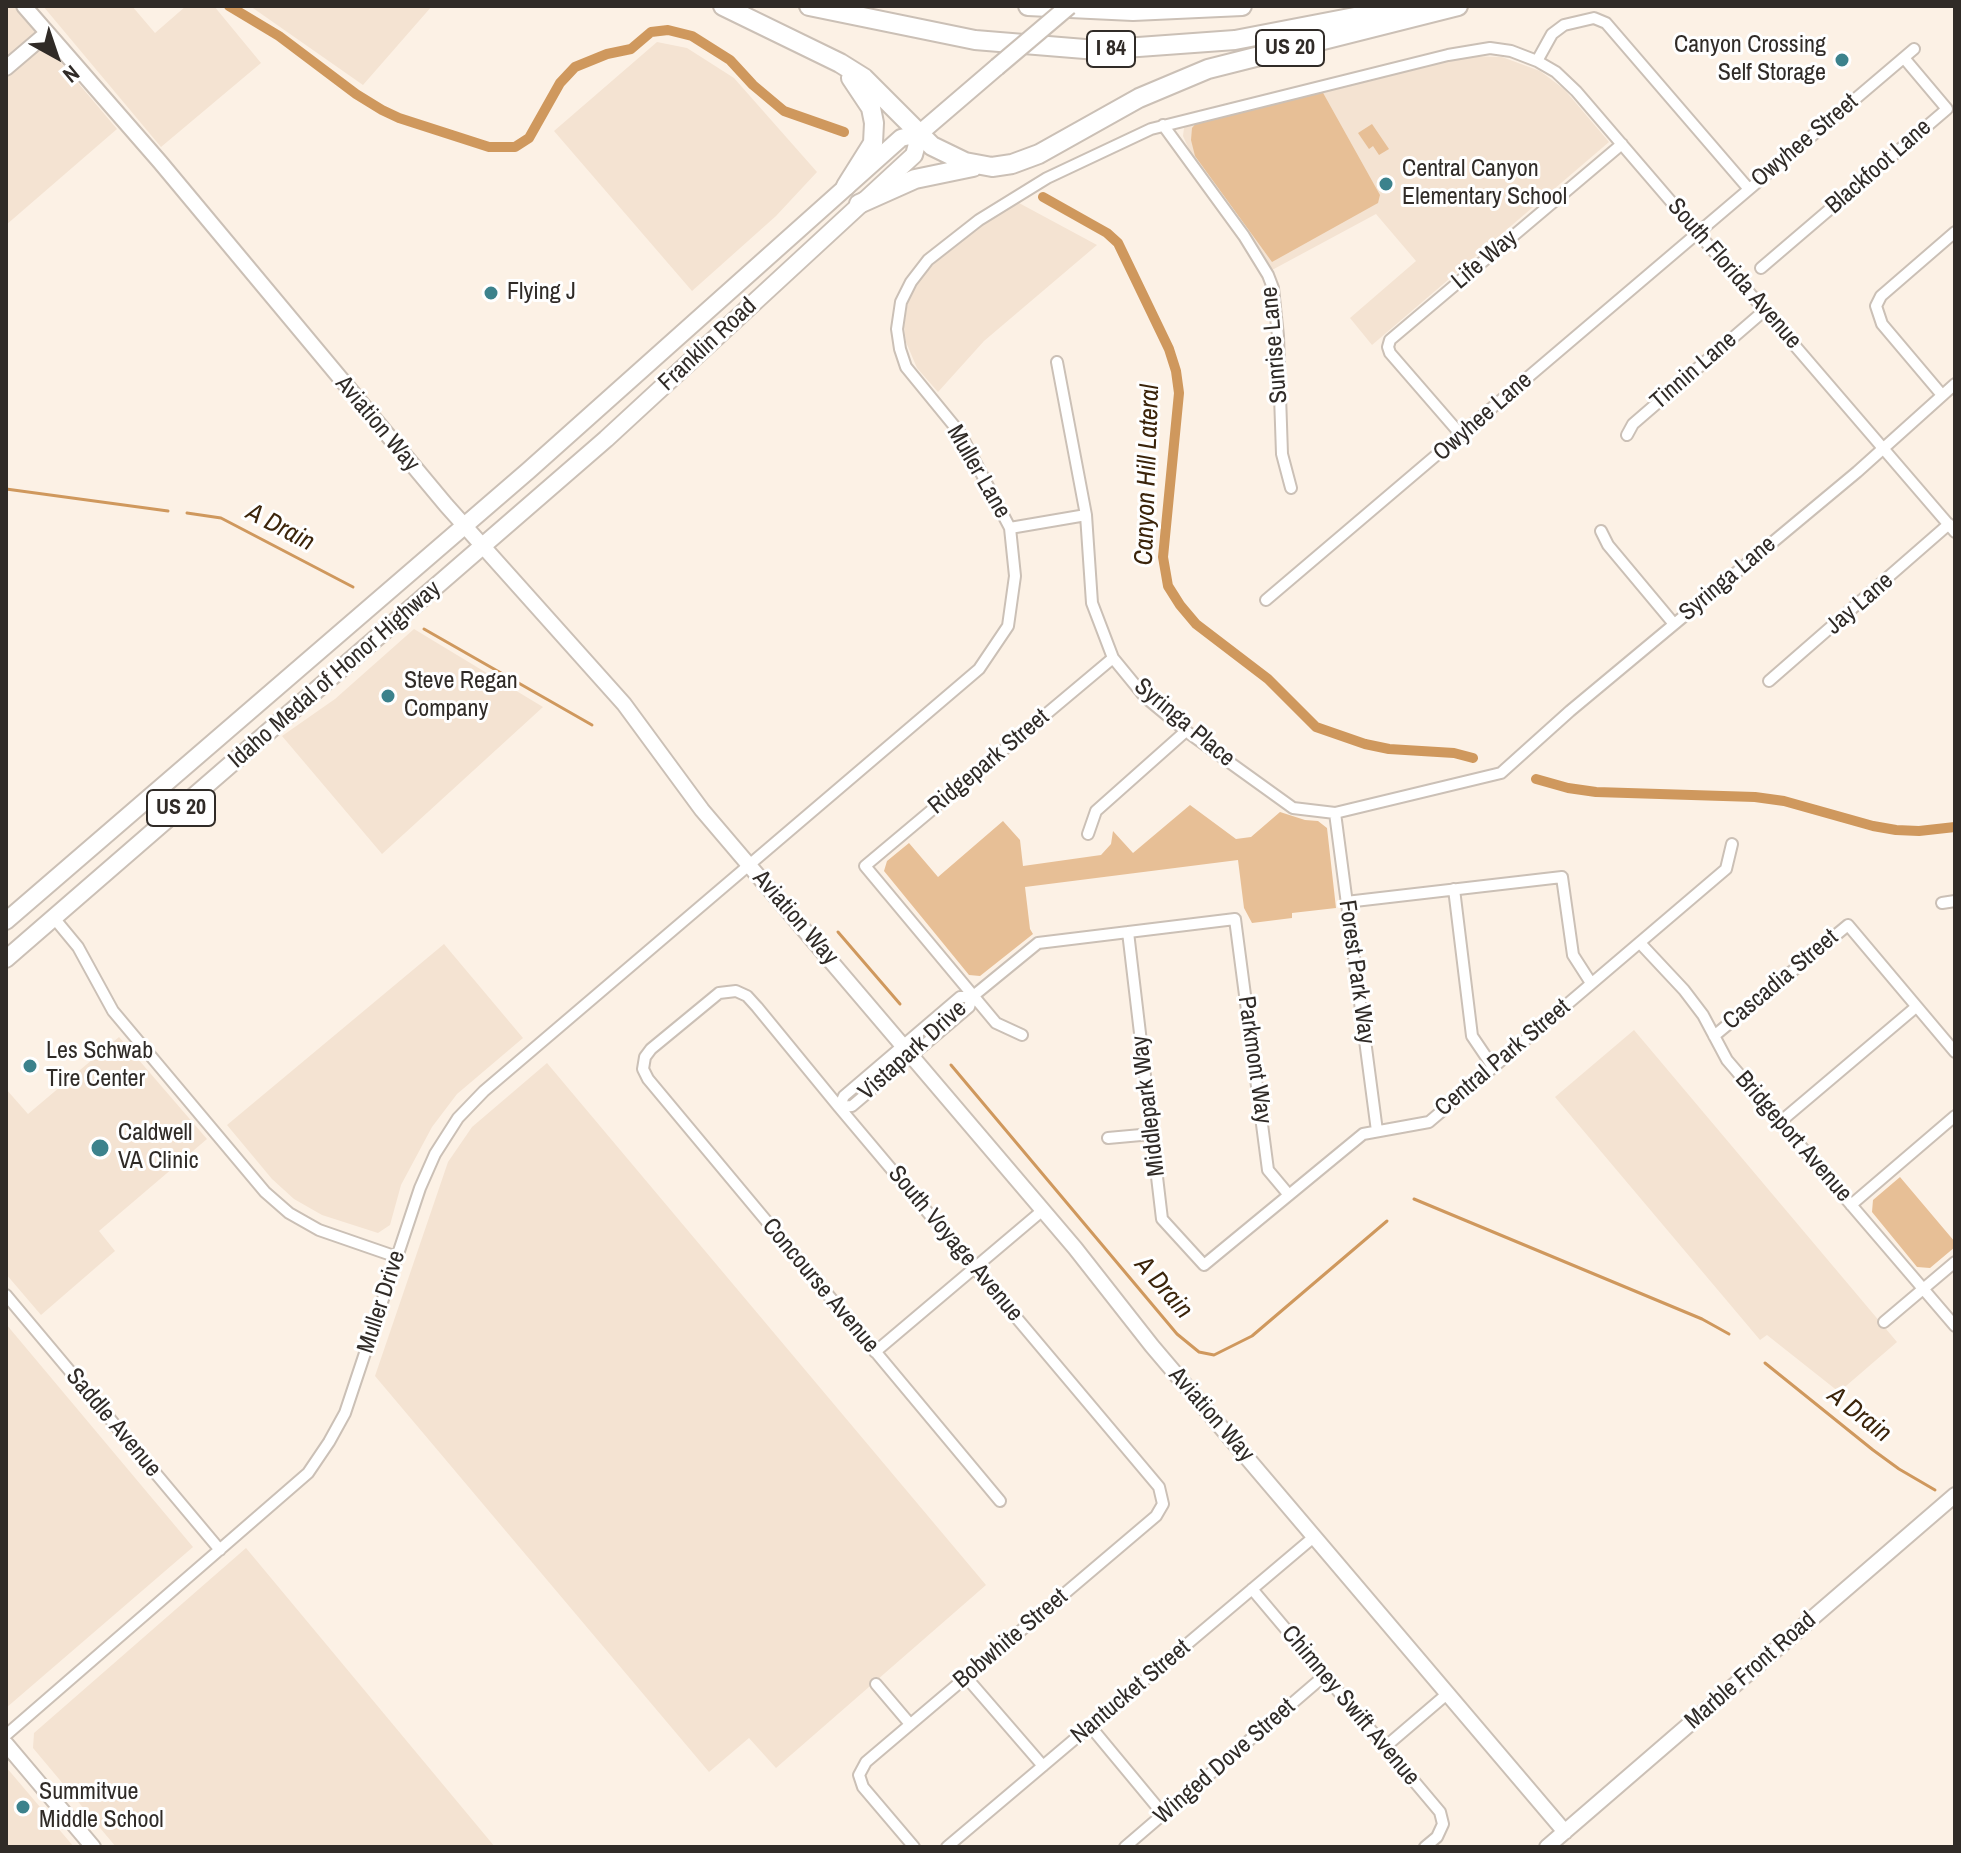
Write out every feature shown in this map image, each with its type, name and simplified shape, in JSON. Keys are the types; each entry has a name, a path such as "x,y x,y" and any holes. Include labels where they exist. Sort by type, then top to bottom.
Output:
{"highway":[{"path":"723,6 840,63 864,78 920,133"},
{"name":"I 84","path":"809,6 975,40 1097,50 1235,40 1414,6"},
{"name":"I 84","path":"1028,6 1145,11 1242,6"},
{"name":"US 20","path":"859,204 915,179 951,170 1012,164 1039,154 1139,98 1208,69 1458,6"},
{"path":"840,63 871,108 874,123 873,143 846,186"},
{"name":"US 20","path":"920,133 932,146 980,166"}],"main road":[{"name":"Franklin Road","path":"463,526 901,138 920,133 1069,6"},
{"name":"Franklin Road","path":"482,547 629,418 914,155 920,133"},
{"path":"629,418 651,384 719,321 718,311 712,305"},
{"name":"Idaho Medal of Honor Highway","path":"6,921 463,526"},
{"name":"Idaho Medal of Honor Highway","path":"6,959 482,547"},
{"path":"122,859 115,851 114,844 118,838 184,780 239,720"}],"street":[{"name":"Aviation Way","path":"24,6 160,162 463,526 615,694 702,810 908,1050 1152,1346 1565,1832"},
{"path":"1537,61 1552,34 1564,25 1594,18 1606,23 1748,188"},
{"path":"6,68 47,33"},
{"name":"South Florida Avenue","path":"1490,48 1511,51 1537,61 1556,72 1576,91 1952,528"},
{"name":"Muller Lane","path":"749,864 979,669 1008,626 1015,576 1010,528 960,433 906,367 900,349 897,329 901,302 911,282 928,260 979,220 1047,178 1122,141 1163,125 1448,55 1490,48"},
{"name":"Owyhee Street","path":"1697,232 1914,49"},
{"name":"Blackfoot Lane","path":"1761,268 1947,109 1904,58"},
{"name":"Sunrise Lane","path":"1163,125 1259,259 1273,288 1282,454 1291,488"},
{"name":"Life Way","path":"1462,436 1388,347 1390,340 1622,144"},
{"name":"Owyhee Lane","path":"1266,600 1462,436 1697,232"},
{"path":"1942,395 1882,324 1876,306 1881,296 1955,232"},
{"name":"Tinnin Lane","path":"1627,435 1633,424 1765,310"},
{"name":"Syringa Place","path":"1057,362 1086,515 1092,603 1113,658 1145,697 1186,731 1293,808 1335,813 1501,773"},
{"name":"Syringa Lane","path":"1501,773 1570,711 1857,472 1955,384"},
{"path":"1010,528 1086,515"},
{"name":"Jay Lane","path":"1769,681 1952,528"},
{"path":"1601,531 1608,545 1674,624"},
{"name":"Ridgepark Street","path":"972,997 865,866 1113,658"},
{"path":"1088,834 1096,811 1186,731"},
{"name":"Forest Park Way","path":"1335,813 1377,1131"},
{"name":"Central Park Street","path":"1204,1265 1363,1134 1429,1122 1726,869 1732,844"},
{"name":"Muller Drive","path":"6,1735 308,1473 345,1413 420,1188 435,1154 458,1118 484,1091 749,864"},
{"path":"1346,902 1562,877 1573,955 1591,983"},
{"path":"1454,889 1472,1036 1493,1067"},
{"path":"1942,903 1955,901"},
{"path":"54,918 78,947 113,1011 265,1192 289,1213 319,1230 397,1257"},
{"name":"Vistapark Drive","path":"839,1107 852,1106 908,1050 969,1007 972,997 1038,943 1235,919"},
{"name":"Parkmont Way","path":"1235,919 1268,1170 1289,1195"},
{"name":"Cascadia Street","path":"1714,1036 1848,925 1916,1007"},
{"name":"Middlepark Way","path":"1128,932 1162,1219 1204,1265"},
{"name":"Bridgeport Avenue","path":"1640,943 1703,1015 1727,1060 1955,1326"},
{"name":"South Voyage Avenue","path":"643,1069 645,1057 651,1049 719,993 736,991 747,996 1159,1487 1163,1504"},
{"path":"972,997 996,1023 1022,1035"},
{"path":"1780,1122 1916,1007 1955,1052"},
{"name":"Concourse Avenue","path":"643,1069 655,1089 1000,1501"},
{"path":"1851,1205 1955,1116"},
{"path":"1108,1138 1152,1134"},
{"path":"875,1352 1043,1210"},
{"path":"1884,1322 1955,1262"},
{"name":"Saddle Avenue","path":"6,1295 220,1550"},
{"name":"Marble Front Road","path":"1547,1847 1955,1495"},
{"name":"Bobwhite Street","path":"914,1847 863,1787 859,1775 866,1762 1156,1516 1163,1504"},
{"name":"Nantucket Street","path":"947,1847 1315,1536"},
{"name":"Chimney Swift Avenue","path":"1252,1589 1440,1812 1443,1824 1437,1837 1425,1847"},
{"name":"Winged Dove Street","path":"1125,1847 1324,1676"},
{"path":"966,1677 1043,1766"},
{"path":"876,1684 910,1724"},
{"path":"1385,1747 1447,1694"},
{"path":"1090,1726 1163,1814"},
{"path":"6,1744 93,1847"}],"shaded area":[{"path":"6,6 13,6 117,129 6,225"},
{"path":"43,6 132,6 155,33 186,6 214,6 261,63 161,147"},
{"path":"250,6 432,6 363,85"},
{"path":"657,42 687,48 734,78 817,172 776,216 692,291 554,131"},
{"name":"Central Canyon Elementary School","path":"1470,56 1502,57 1540,71 1564,89 1609,142 1372,345 1350,318 1416,261 1376,214 1272,270 1191,154 1183,136 1184,128 1197,122"},
{"path":"1322,91 1380,195 1378,203 1272,262 1195,156 1192,128 1197,122"},
{"path":"1372,124 1389,149 1379,155 1373,146 1369,149 1358,133"},
{"path":"1019,203 1097,245 984,341 938,392 917,368 906,342 904,327 908,301 922,276 938,260 987,222"},
{"path":"414,629 543,707 382,854 282,736 335,699"},
{"path":"1190,805 1236,839 1251,837 1280,812 1318,821 1327,828 1336,908 1292,913 1292,918 1252,923 1244,908 1238,860 1025,887 1033,934 980,976 969,975 884,871 887,861 909,843 938,877 1003,821 1020,840 1023,866 1101,855 1111,844 1113,831 1133,853"},
{"path":"444,944 523,1038 457,1094 432,1127 401,1185 390,1225 378,1233 322,1215 294,1199 272,1179 227,1125"},
{"path":"1634,1030 1897,1342 1839,1392 1767,1335 1760,1340 1555,1097"},
{"path":"119,1037 207,1139 99,1231 115,1251 41,1315 6,1274 6,1089 28,1114"},
{"path":"547,1063 986,1585 776,1768 749,1738 709,1772 375,1376 448,1162 472,1127"},
{"path":"1900,1177 1955,1242 1955,1247 1930,1268 1917,1267 1872,1212 1873,1200"},
{"path":"6,1324 193,1547 6,1708"},
{"path":"246,1548 495,1847 116,1847 33,1748 34,1733"},
{"name":"Summitvue Middle School","path":"6,1767 74,1847 6,1847"}],"waterway":[{"name":"Canyon Hill Lateral","path":"229,6 279,36 382,110 489,147 515,147 529,138 560,83 575,67 607,54 631,49 651,32 668,30 692,36 730,60 784,111 844,132"},
{"name":"Canyon Hill Lateral","path":"1043,197 1107,233 1118,243 1169,349 1179,393 1163,557 1168,586 1180,605 1196,624 1268,679 1316,727 1389,749 1454,753 1473,758"},
{"name":"A Drain","path":"6,489 168,511"},
{"name":"A Drain","path":"187,513 221,518 353,587"},
{"name":"A Drain","path":"424,629 592,725"},
{"name":"Canyon Hill Lateral","path":"1536,779 1596,792 1755,797 1784,801 1896,830 1955,827"},
{"name":"A Drain","path":"838,932 900,1004"},
{"name":"A Drain","path":"951,1065 1177,1334 1199,1352 1214,1355 1252,1336 1387,1221"},
{"name":"A Drain","path":"1414,1199 1702,1319 1729,1334"},
{"name":"A Drain","path":"1765,1363 1873,1450 1935,1490"}],"place":[{"name":"Canyon Crossing Self Storage","path":"1842,60"},
{"name":"Central Canyon Elementary School","path":"1386,184"},
{"name":"Flying J","path":"491,293"},
{"name":"Steve Regan Company","path":"388,696"},
{"name":"Les Schwab Tire Center","path":"30,1066"},
{"name":"Caldwell VA Clinic","path":"100,1148"},
{"name":"Summitvue Middle School","path":"23,1807"}]}
